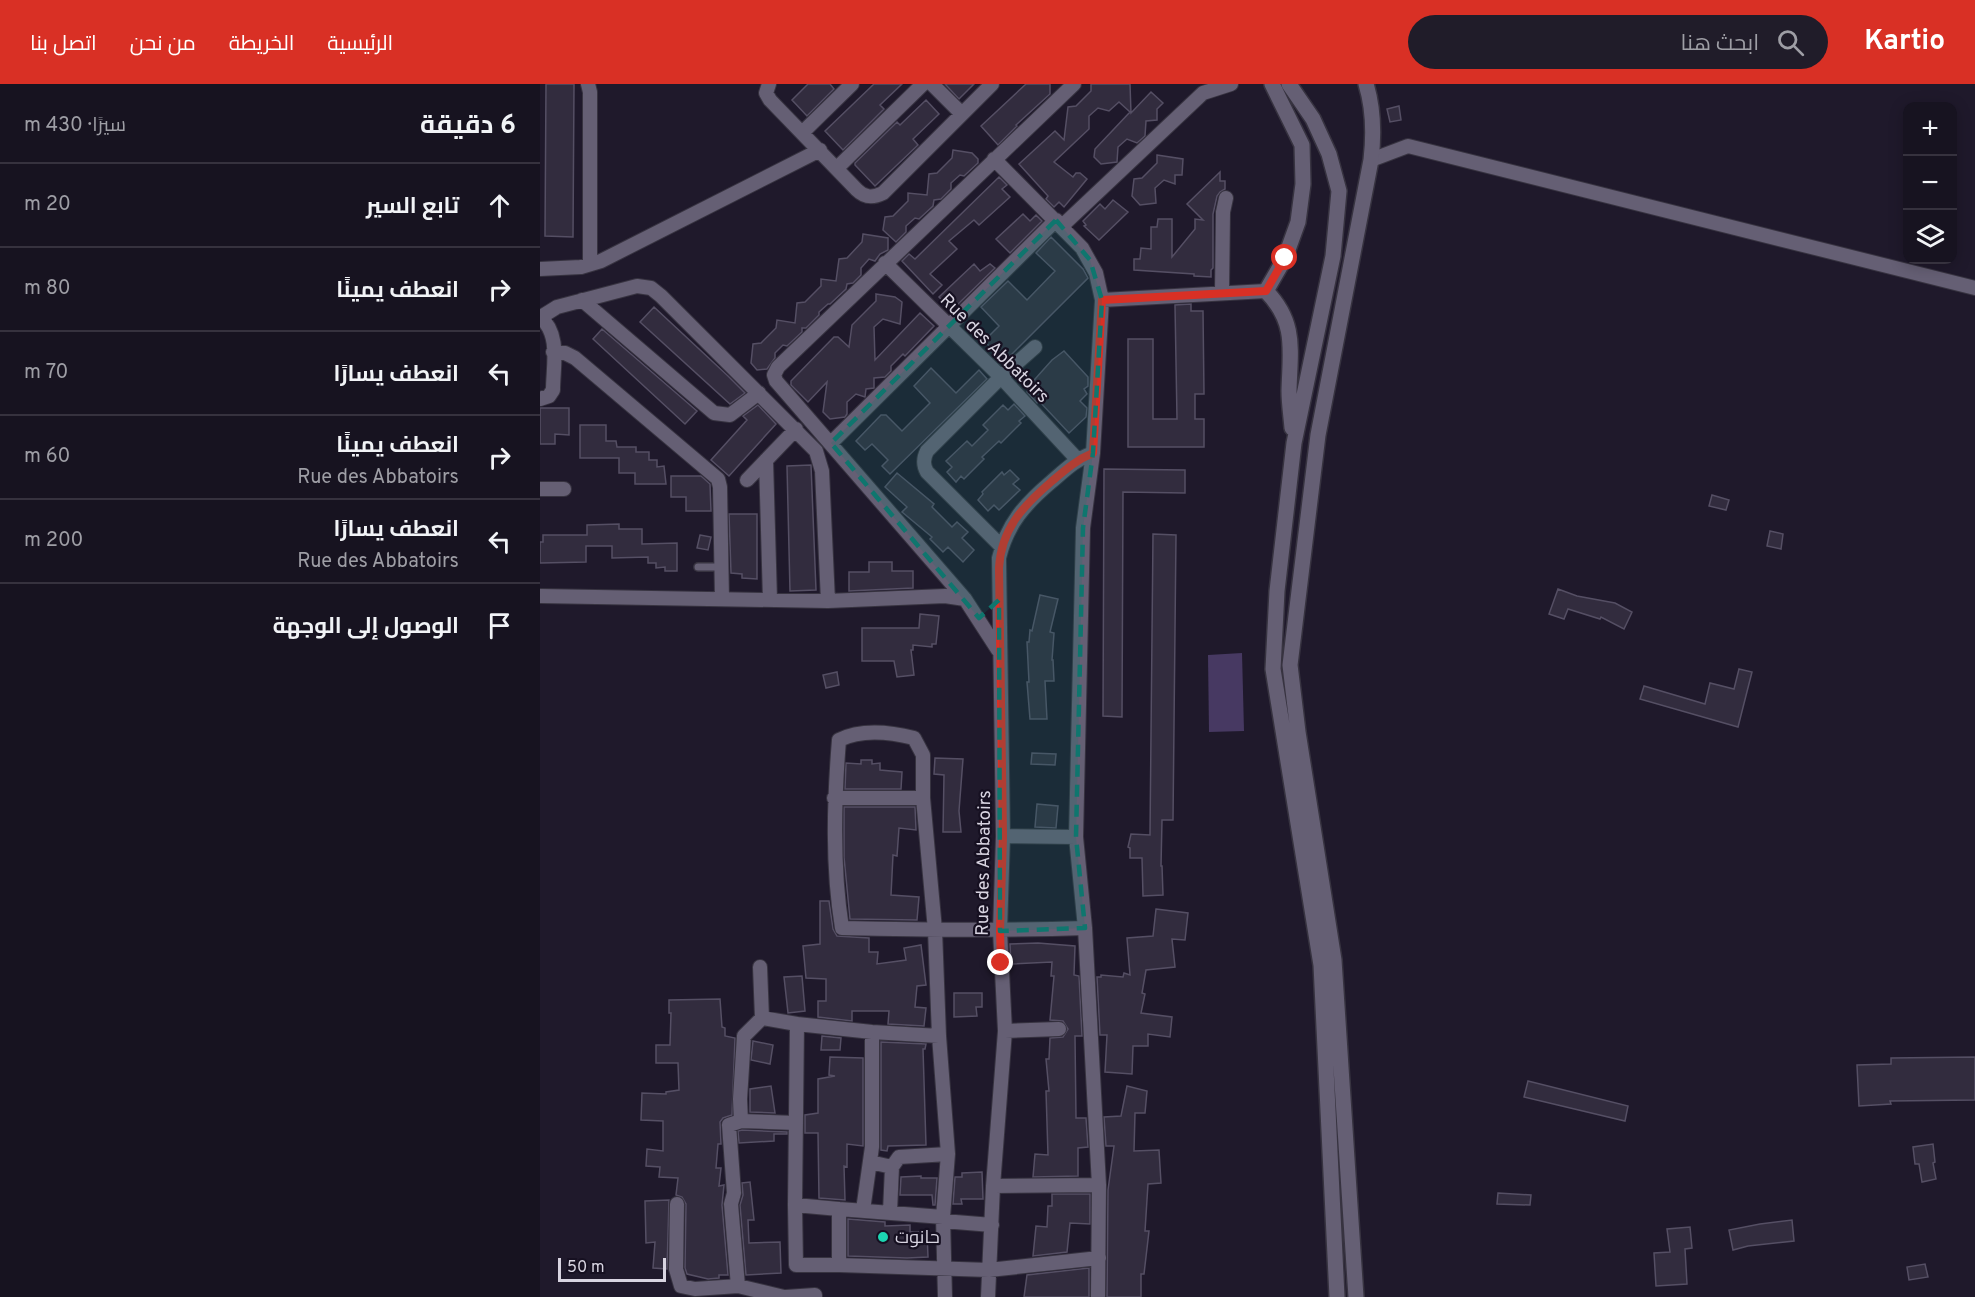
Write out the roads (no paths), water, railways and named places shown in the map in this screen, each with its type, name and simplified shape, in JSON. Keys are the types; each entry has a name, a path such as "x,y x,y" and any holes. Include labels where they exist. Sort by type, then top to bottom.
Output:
{"street":[{"path":"588,84 590,92 591,264"},
{"path":"769,84 767,97 861,194 873,197 878,196 992,84"},
{"path":"802,133 852,84"},
{"path":"837,168 923,84"},
{"path":"932,84 962,114"},
{"path":"1000,652 965,598 776,381 776,370 1074,84"},
{"path":"831,443 948,325 1204,88 1231,84"},
{"path":"1266,291 1285,258 1298,222 1303,184 1302,146 1272,84"},
{"path":"1356,1297 1334,960 1290,665 1318,435 1371,160 1374,129 1366,84"},
{"path":"1287,85 1313,119 1329,154 1338,191 1333,256 1294,443 1276,591 1273,669 1321,965 1337,1297"},
{"path":"1371,160 1408,146 1975,288"},
{"path":"540,269 591,264 820,150"},
{"path":"994,159 1059,223 1090,260 1100,286 1102,300 1093,453 1083,528 1077,837 1085,927 1099,1185 1098,1297"},
{"path":"1222,292 1223,212 1226,198"},
{"name":"Rue des Abbatoirs","path":"885,263 1000,377 1077,459"},
{"path":"540,399 549,396 553,390 552,333 541,317 557,308 582,300 637,286 651,288 812,445 821,464 828,601"},
{"path":"1102,300 1266,291"},
{"path":"1266,291 1284,314 1289,328 1289,395 1294,443"},
{"path":"582,300 714,414 730,415 759,393"},
{"path":"1002,547 927,472 923,462 927,451 1000,377 1035,347"},
{"path":"553,352 565,353 575,358 715,475 720,487 722,599"},
{"path":"747,480 796,429"},
{"name":"Rue des Abbatoirs","path":"988,1297 993,1186 1005,1031 1000,931 1003,836 999,568 1002,547 1011,523 1027,502 1077,459 1093,453"},
{"path":"766,460 770,600"},
{"path":"540,489 564,489"},
{"path":"540,596 828,601 945,596 965,598"},
{"path":"980,618 999,600"},
{"path":"945,1297 943,1219 948,1154 939,1036 935,930 923,798 923,755 914,738 893,733 850,734 839,740 834,798 837,901 842,928 935,930 1000,931 1085,927"},
{"path":"834,798 923,798"},
{"path":"1003,836 1077,837"},
{"path":"741,1121 744,1036 762,1018 760,967"},
{"path":"762,1018 872,1032 939,1036"},
{"path":"797,1024 796,1265 989,1270 1099,1258"},
{"path":"1005,1031 1059,1029"},
{"path":"863,1210 872,1147 872,1032"},
{"path":"738,1286 731,1203 734,1193 729,1125 741,1121 796,1123"},
{"path":"890,1212 892,1167 899,1157 948,1154"},
{"path":"870,1162 892,1167"},
{"path":"993,1186 1099,1185"},
{"path":"677,1204 676,1269 681,1286 695,1289 738,1286 785,1297 815,1295 815,1297"},
{"path":"795,1205 890,1212 992,1225"},
{"path":"839,1209 839,1265"}],"lane":[{"path":"698,567 722,567"}],"place":[{"name":"حانوت","path":"883,1237"}]}
